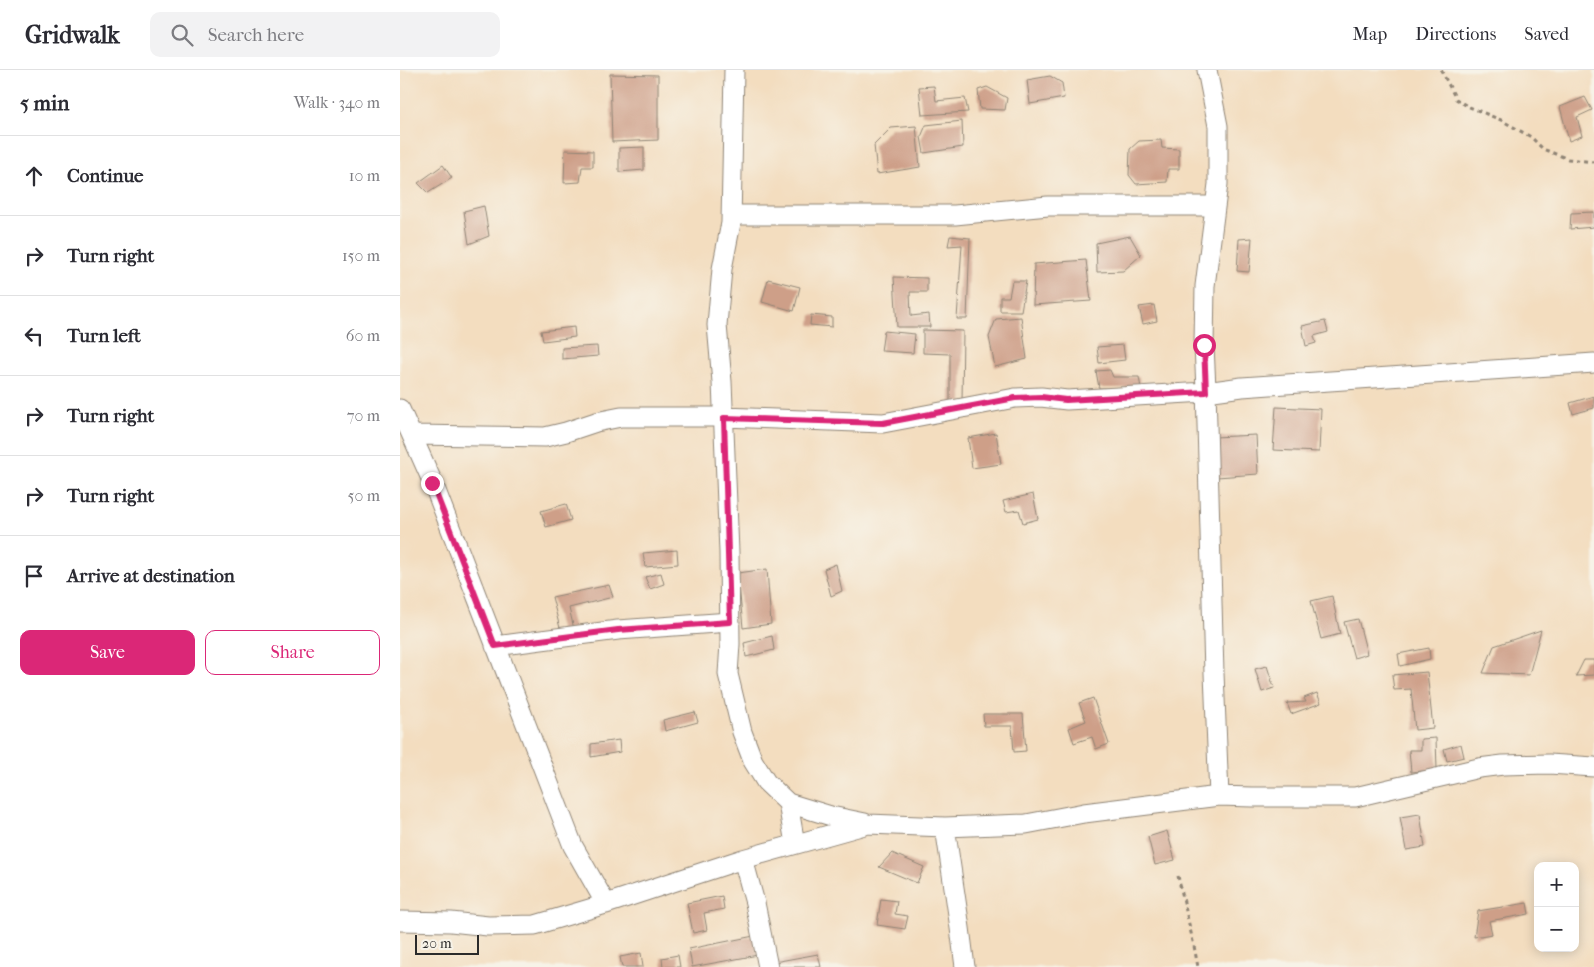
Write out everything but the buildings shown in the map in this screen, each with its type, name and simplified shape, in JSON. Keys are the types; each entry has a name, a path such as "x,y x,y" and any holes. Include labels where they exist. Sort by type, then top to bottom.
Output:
{"street":[{"path":"734,70 732,215 722,269 717,325 724,418 730,622 728,674 742,732 753,761 766,782 788,803 831,816 868,824 945,828 1026,824 1084,813 1220,796 1355,797 1479,768 1503,765 1549,764 1594,767"},
{"path":"1207,70 1218,126 1218,184 1205,286 1204,345 1214,673 1220,796"},
{"path":"732,215 956,215 1048,206 1215,206"},
{"path":"412,435 545,437 596,422 621,417 883,423 1015,398 1041,397 1066,400 1206,392 1242,387 1594,363"},
{"path":"400,408 432,483 573,846 606,904"},
{"path":"495,646 618,630 730,622"},
{"path":"788,803 795,844"},
{"path":"400,921 451,922 488,926 535,925 743,859 868,824"},
{"path":"945,828 965,967"},
{"path":"743,859 768,967"}],"path":[{"path":"1441,70 1456,99 1467,106 1502,120 1531,137 1543,148 1568,159 1594,162"},
{"path":"1178,876 1198,967"}],"route":[{"path":"432,483 495,646 618,630 730,622 724,418 883,423 1015,398 1041,397 1066,400 1206,392 1204,345"}]}
